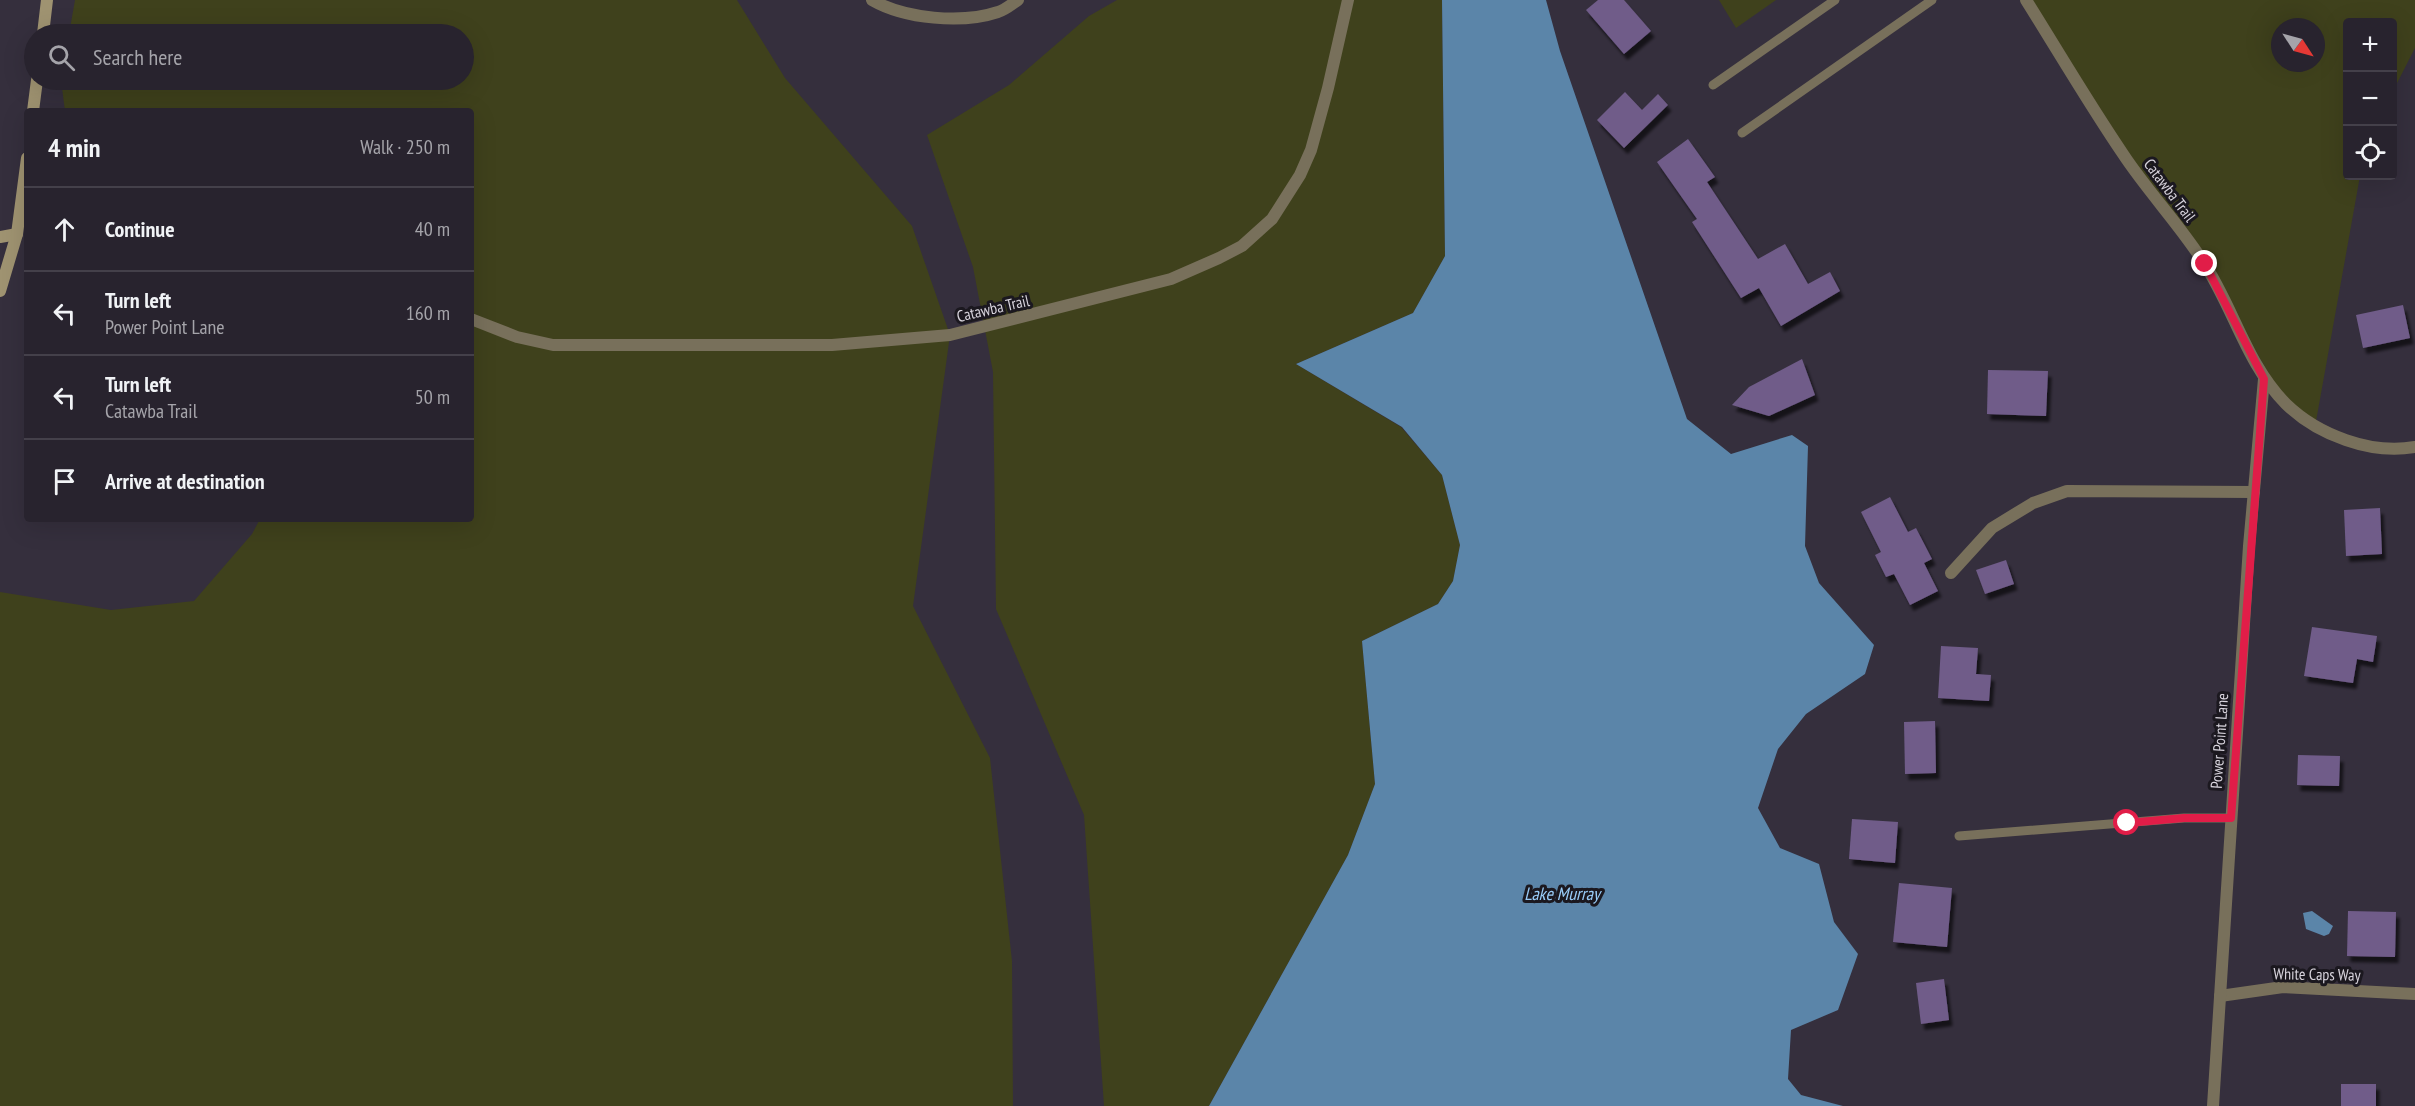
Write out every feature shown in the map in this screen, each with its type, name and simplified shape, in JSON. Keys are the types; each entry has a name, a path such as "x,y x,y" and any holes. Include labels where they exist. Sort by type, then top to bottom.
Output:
{"street":[{"path":"44,24 47,0"},
{"path":"872,0 885,8 940,20 999,12 1018,0"},
{"name":"Catawba Trail","path":"474,320 517,337 553,345 832,345 905,340 968,331 1171,279 1242,246 1272,219 1288,197 1311,150 1348,0"},
{"name":"Catawba Trail","path":"2026,0 2124,155 2205,264 2264,379 2287,405 2306,420 2342,439 2376,448 2402,450 2415,447"},
{"path":"33,108 36,90"},
{"path":"0,291 22,234 24,204"},
{"path":"0,237 22,234"},
{"name":"Power Point Lane","path":"2213,1106 2231,818 2264,379"},
{"path":"1951,573 1992,528 2033,503 2067,491 2254,492"},
{"name":"White Caps Way","path":"2220,996 2283,987 2415,994"}],"lane":[{"path":"1713,85 1835,0"},
{"path":"1742,133 1932,0"},
{"path":"1959,836 2184,818 2231,818"}],"green space":[{"path":"75,0 737,0 785,78 912,226 950,335 913,606 990,758 1012,961 1013,1106 0,1106 0,592 111,610 194,601 252,534 258,522 474,522 474,108 65,108 62,90 474,90 474,24 71,24"},
{"path":"1117,0 1442,0 1445,256 1413,313 1296,364 1401,427 1442,475 1460,545 1453,581 1438,604 1362,641 1375,784 1348,855 1209,1106 1104,1106 1084,815 996,609 993,372 973,267 927,135 1009,85 1089,16"},
{"path":"1719,0 1776,0 1736,28"},
{"path":"2026,0 2415,0 2415,48 2397,83 2397,18 2343,18 2343,180 2359,180 2315,427 2287,405 2205,264 2124,155"}],"water":[{"name":"Lake Murray","path":"1442,0 1546,0 1560,51 1687,419 1731,454 1792,435 1808,446 1805,546 1819,583 1874,645 1865,674 1806,714 1778,749 1758,808 1780,848 1819,864 1834,922 1858,954 1838,1010 1791,1030 1788,1079 1801,1095 1843,1106 1209,1106 1348,855 1375,784 1362,641 1438,604 1453,581 1460,545 1442,475 1402,427 1296,364 1413,313 1445,256"},
{"path":"2312,911 2333,926 2329,934 2324,936 2306,929 2303,913"}],"building":[{"path":"1598,0 1624,0 1651,31 1624,54 1586,10"},
{"path":"1625,92 1642,110 1658,94 1668,105 1624,148 1597,120"},
{"path":"1688,139 1715,177 1707,182 1758,259 1785,244 1808,284 1830,272 1840,291 1781,326 1759,288 1741,298 1692,222 1697,219 1657,162"},
{"path":"2403,305 2410,338 2363,348 2356,315"},
{"path":"1802,359 1815,395 1769,416 1732,405 1749,387"},
{"path":"1988,370 2048,371 2046,416 1987,414"},
{"path":"1890,497 1908,532 1916,528 1932,559 1924,563 1938,591 1910,605 1894,574 1886,577 1875,555 1881,552 1861,512"},
{"path":"2380,508 2382,554 2346,556 2344,510"},
{"path":"2006,560 2014,584 1985,594 1976,570"},
{"path":"2312,627 2377,636 2373,662 2357,659 2353,683 2304,676"},
{"path":"1941,646 1978,648 1976,674 1991,675 1989,701 1938,698"},
{"path":"1935,721 1936,773 1905,774 1904,722"},
{"path":"2298,755 2340,756 2339,786 2297,785"},
{"path":"1852,819 1898,822 1895,863 1849,859"},
{"path":"1899,883 1952,888 1947,947 1893,942"},
{"path":"2348,911 2396,912 2395,957 2347,956"},
{"path":"1944,979 1949,1020 1921,1024 1916,983"},
{"path":"2341,1084 2376,1084 2376,1106 2341,1106"}],"route":[{"path":"2127,823 2184,818 2231,818 2249,546 2264,379 2205,264"}]}
